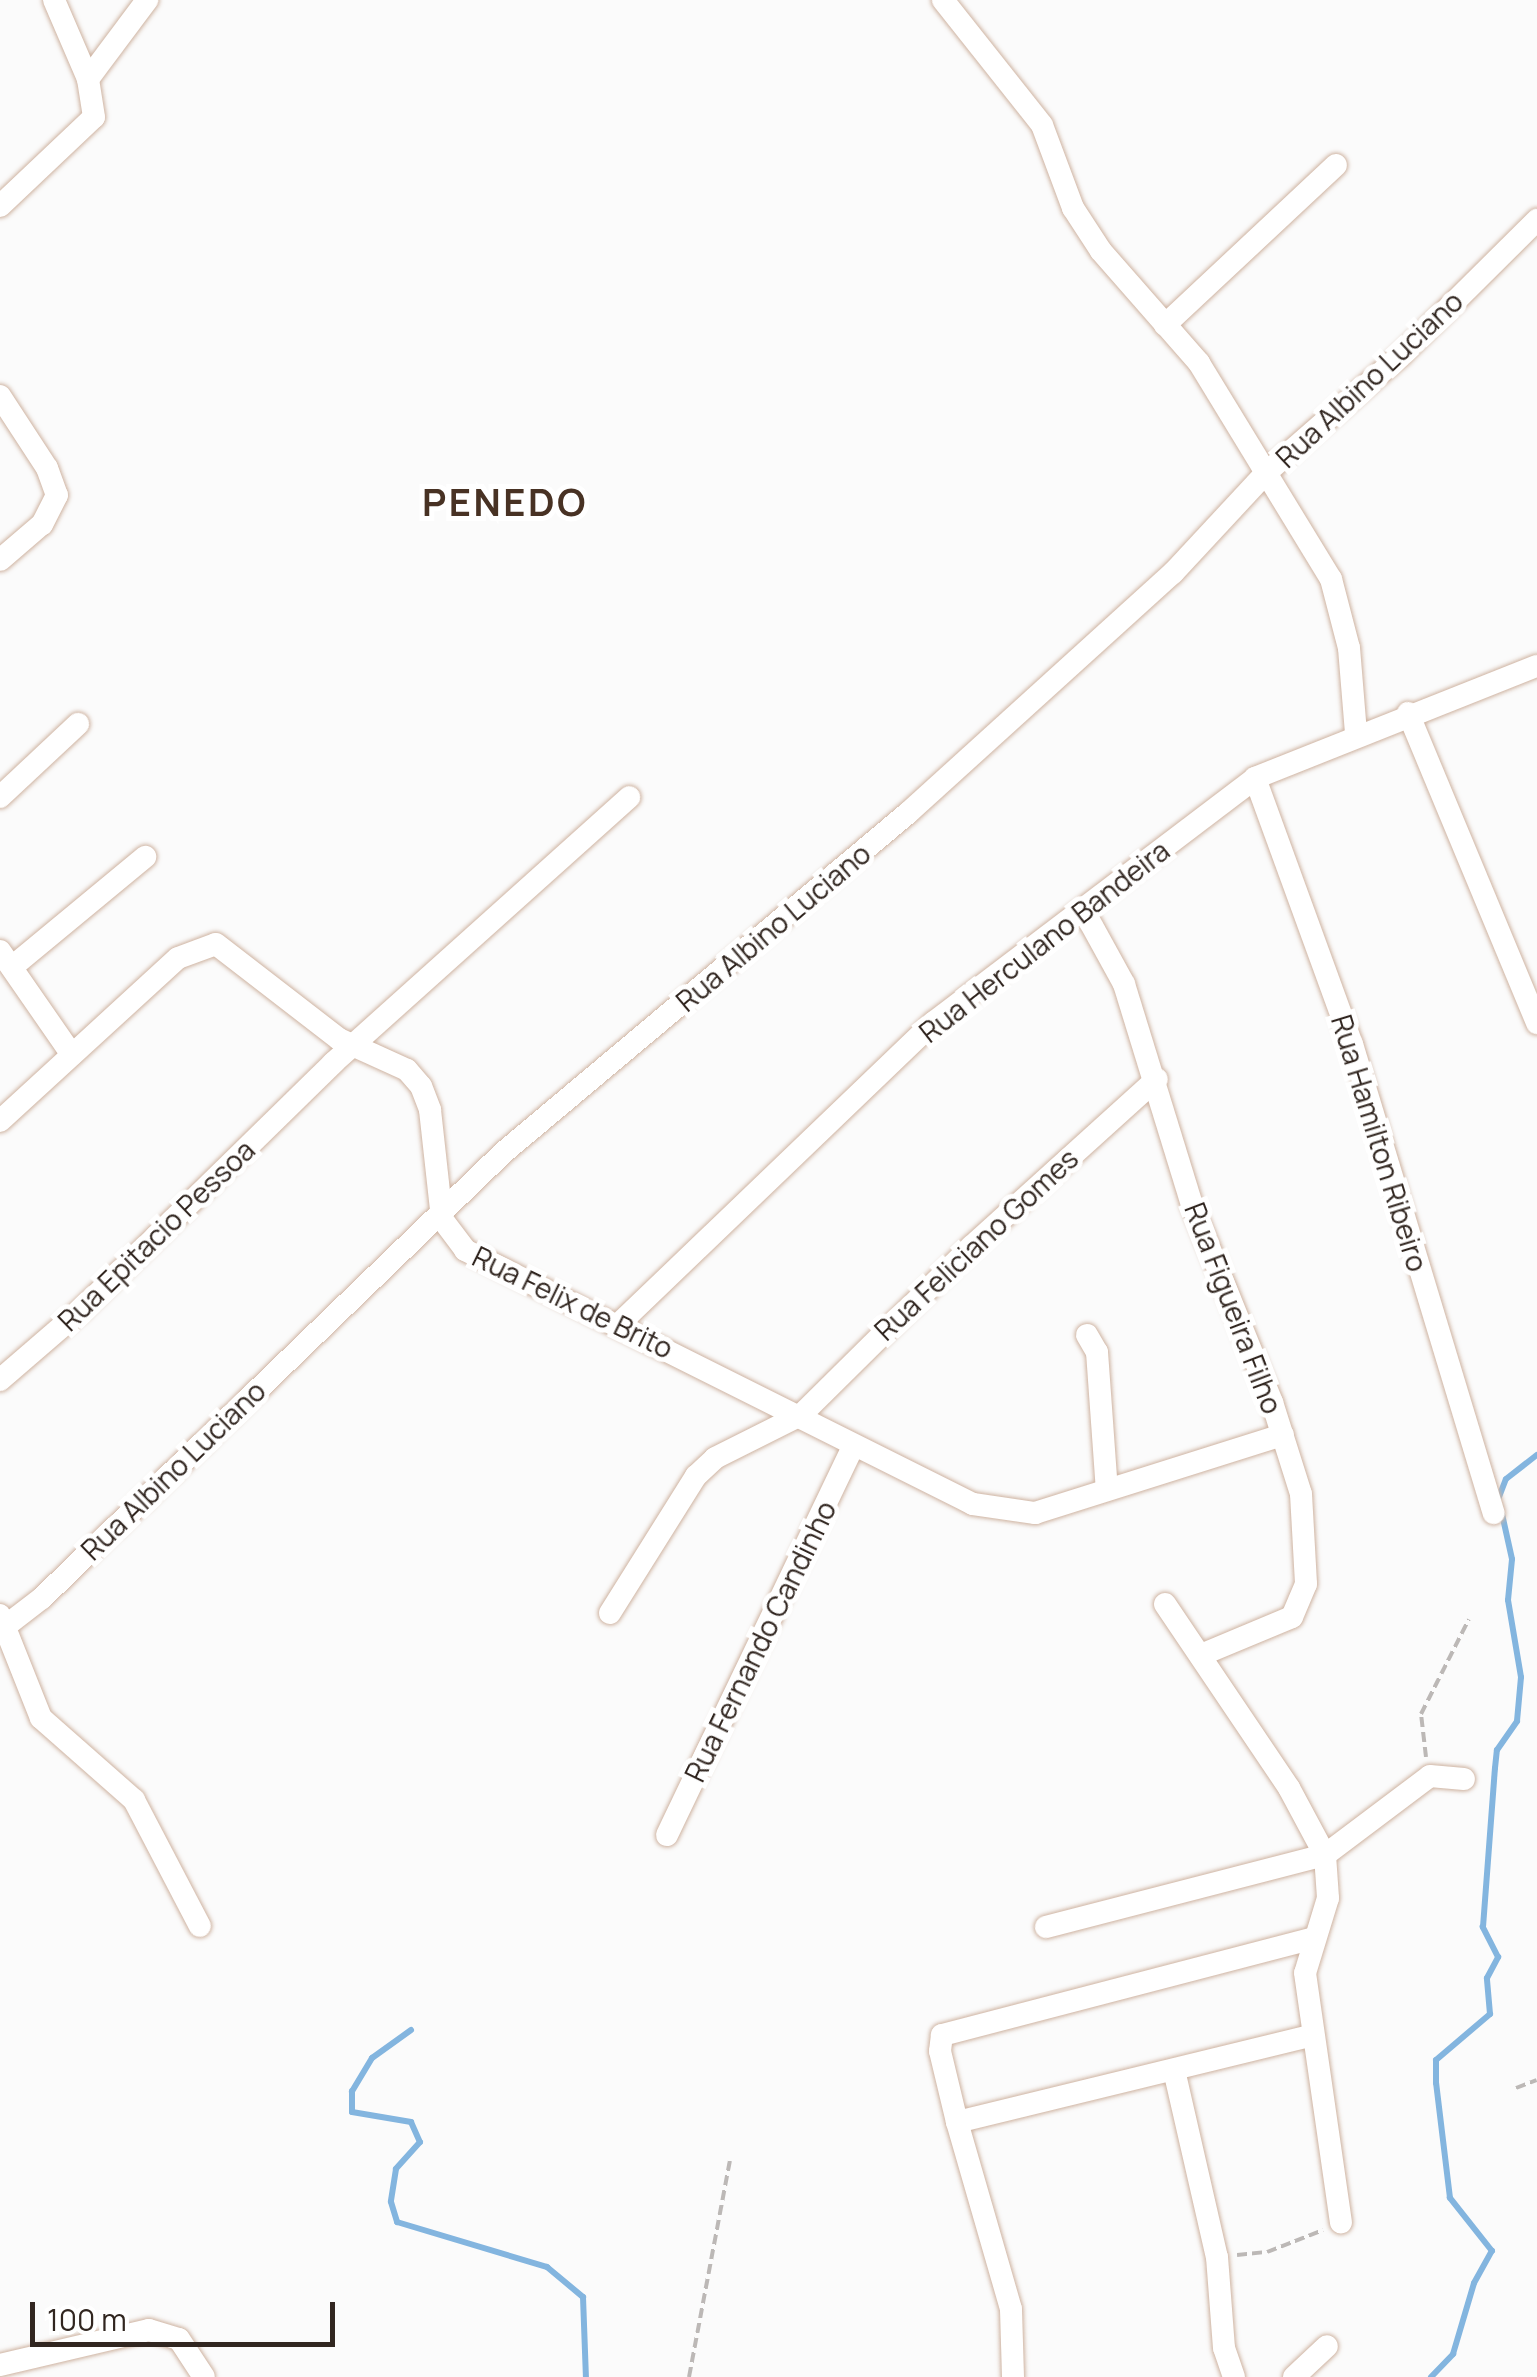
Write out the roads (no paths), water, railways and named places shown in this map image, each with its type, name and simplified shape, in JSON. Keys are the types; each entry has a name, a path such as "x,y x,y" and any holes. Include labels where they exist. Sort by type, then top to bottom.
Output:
{"street":[{"path":"0,205 88,128 96,106 54,0"},
{"path":"88,79 147,0"},
{"path":"943,0 1042,125 1073,208 1101,251 1199,363 1331,579 1350,648 1356,733"},
{"path":"1166,325 1336,165"},
{"name":"Rua Albino Luciano","path":"2,1622 42,1598 256,1388 442,1218 556,1107 908,814 1172,573 1267,472 1401,355 1537,220"},
{"path":"0,396 47,468 57,495 42,524 0,560"},
{"name":"Rua Herculano Bandeira","path":"620,1324 934,1022 1084,913 1255,778 1356,733 1537,666"},
{"path":"1408,714 1537,1023"},
{"path":"0,797 78,724"},
{"name":"Rua Hamilton Ribeiro","path":"1255,778 1352,1044 1494,1512"},
{"path":"346,1044 629,797"},
{"path":"72,1055 6,959 144,857"},
{"name":"Rua Figueira Filho","path":"1084,913 1124,984 1192,1205 1283,1435 1307,1535 1299,1604 1274,1629 1201,1656"},
{"path":"0,1120 178,958 206,943 242,960 346,1044 407,1070 421,1086 430,1110 442,1218"},
{"name":"Rua Epitacio Pessoa","path":"0,1380 310,1086 346,1044"},
{"name":"Rua Feliciano Gomes","path":"610,1612 696,1476 714,1458 801,1415 972,1246 1156,1079"},
{"name":"Rua Felix de Brito","path":"442,1218 465,1250 801,1415 853,1446 1007,1514 1035,1513 1283,1435"},
{"path":"1088,1335 1097,1352 1107,1490"},
{"name":"Rua Fernando Candinho","path":"667,1835 853,1446"},
{"path":"1165,1604 1325,1855 1328,1898 1305,1973 1310,2036 1342,2222"},
{"path":"2,1622 41,1718 134,1800 200,1926"},
{"path":"1046,1928 1325,1855 1430,1776 1464,1779"},
{"path":"1013,2377 1011,2309 940,2051 946,2031 1314,1938"},
{"path":"957,2122 1310,2036"},
{"path":"1174,2070 1217,2257 1224,2348 1234,2377"},
{"path":"0,2365 106,2335 149,2330 179,2339 204,2377"},
{"path":"1294,2377 1326,2346"}],"waterway":[{"path":"1499,1497 1506,1479 1537,1455"},
{"path":"1431,2377 1453,2354 1474,2283 1492,2251 1450,2198 1436,2060 1490,2014 1487,1978 1498,1957 1483,1927 1495,1768 1497,1750 1517,1721 1521,1677 1508,1600 1512,1559 1502,1514"},
{"path":"411,2030 372,2058 352,2091 352,2112 411,2122 420,2142 396,2169 391,2202 397,2222 547,2267 583,2297 586,2377"}],"district":[{"name":"PENEDO","path":"505,502"}]}
